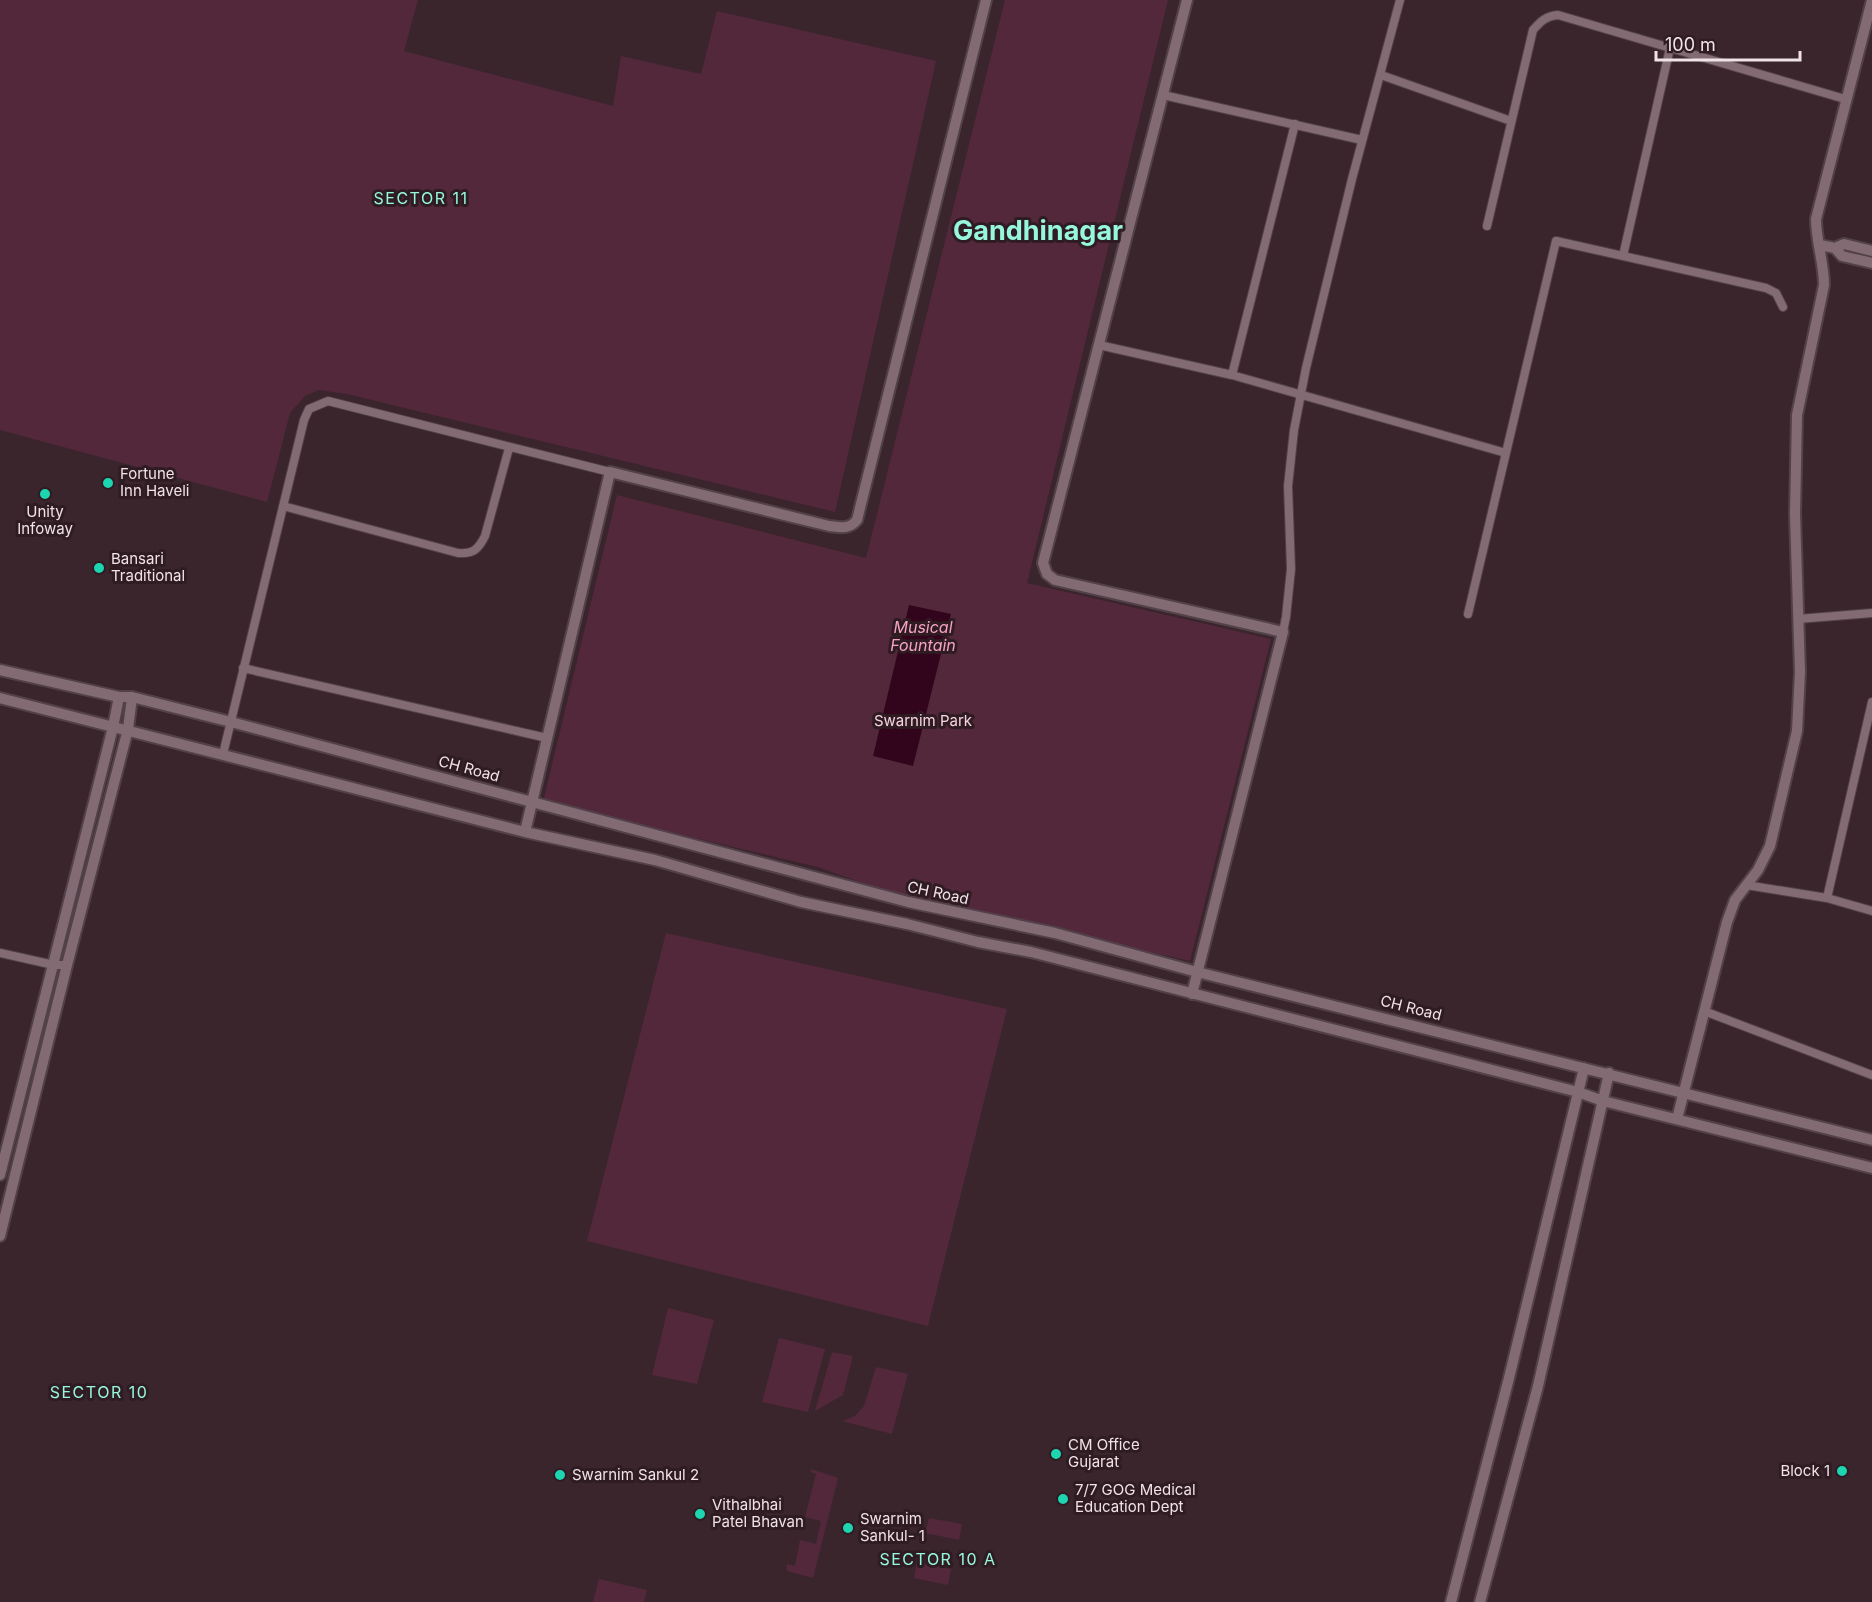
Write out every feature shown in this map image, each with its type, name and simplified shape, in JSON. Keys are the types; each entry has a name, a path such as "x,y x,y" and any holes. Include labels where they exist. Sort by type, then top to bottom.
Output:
{"street":[{"path":"223,754 304,420 309,409 319,403 328,401 829,526 845,528 852,526 860,509 986,0"},
{"path":"1187,0 1043,563 1047,574 1055,580 1283,632"},
{"path":"1192,994 1287,617 1291,569 1288,486 1294,430 1301,395 1362,140 1400,0"},
{"path":"1677,1119 1727,922 1736,900 1758,870 1770,846 1797,731 1800,709 1795,514 1797,415 1824,285 1824,270 1816,232 1816,219 1872,0"},
{"path":"1487,226 1533,30 1549,16 1558,15 1845,99"},
{"path":"1623,256 1670,48"},
{"path":"1381,75 1511,121"},
{"path":"1163,95 1362,140"},
{"path":"1232,375 1294,124"},
{"path":"1468,614 1556,241 1766,288 1776,293 1783,307"},
{"path":"1820,245 1835,248 1844,244 1872,251"},
{"path":"1835,248 1842,256 1872,263"},
{"path":"1099,345 1232,375 1506,453"},
{"path":"283,506 458,553 473,552 480,547 485,536 509,448"},
{"path":"525,831 610,472"},
{"path":"1798,619 1872,613"},
{"path":"243,668 547,738"},
{"name":"CH Road","path":"0,670 119,697 132,697 873,893 1037,929 1197,972 1872,1140"},
{"path":"0,1175 119,697"},
{"path":"0,1236 128,729 132,697"},
{"path":"0,698 525,831 655,860 801,902 1031,952 1578,1092 1603,1101 1872,1168"},
{"path":"1827,897 1872,702"},
{"path":"1746,885 1827,897 1872,911"},
{"path":"0,953 54,965 67,964"},
{"path":"1704,1011 1872,1075"},
{"path":"1451,1602 1508,1385 1584,1068"},
{"path":"1479,1602 1538,1386 1610,1073"}],"green space":[{"path":"0,0 418,0 404,51 613,106 621,56 701,74 717,11 936,61 835,512 347,394 319,390 305,396 290,413 267,502 0,430"},
{"name":"Swarnim Park","path":"1005,0 1168,0 1027,583 1271,639 1190,961 887,892 818,867 543,802 617,495 866,558"},
{"path":"666,933 1007,1009 928,1326 587,1241"},
{"path":"668,1308 714,1320 697,1384 652,1375"},
{"path":"779,1338 825,1349 808,1412 762,1402"},
{"path":"832,1352 853,1356 843,1395 815,1411"},
{"path":"876,1367 908,1374 892,1434 842,1421 855,1416 864,1406"},
{"path":"811,1469 838,1478 813,1578 787,1571 787,1564 795,1566 800,1540 816,1544 821,1521 805,1517 816,1474 811,1472"},
{"path":"929,1518 962,1524 959,1540 925,1533"},
{"path":"917,1563 951,1569 948,1585 914,1578"},
{"path":"599,1579 647,1590 644,1602 593,1602"}],"water":[{"name":"Musical Fountain","path":"909,605 951,614 913,766 873,756"}],"place":[{"name":"Fortune Inn Haveli","path":"108,483"},
{"name":"Unity Infoway","path":"45,494"},
{"name":"Bansari Traditional","path":"99,568"},
{"name":"CM Office Gujarat","path":"1056,1454"},
{"name":"Block 1","path":"1842,1471"},
{"name":"Swarnim Sankul 2","path":"560,1475"},
{"name":"7/7 GOG Medical Education Dept","path":"1063,1499"},
{"name":"Vithalbhai Patel Bhavan","path":"700,1514"},
{"name":"Swarnim Sankul- 1","path":"848,1528"}],"district":[{"name":"SECTOR 11","path":"421,198"},
{"name":"Gandhinagar","path":"1038,231"},
{"name":"SECTOR 10","path":"99,1392"},
{"name":"SECTOR 10 A","path":"938,1559"}]}
